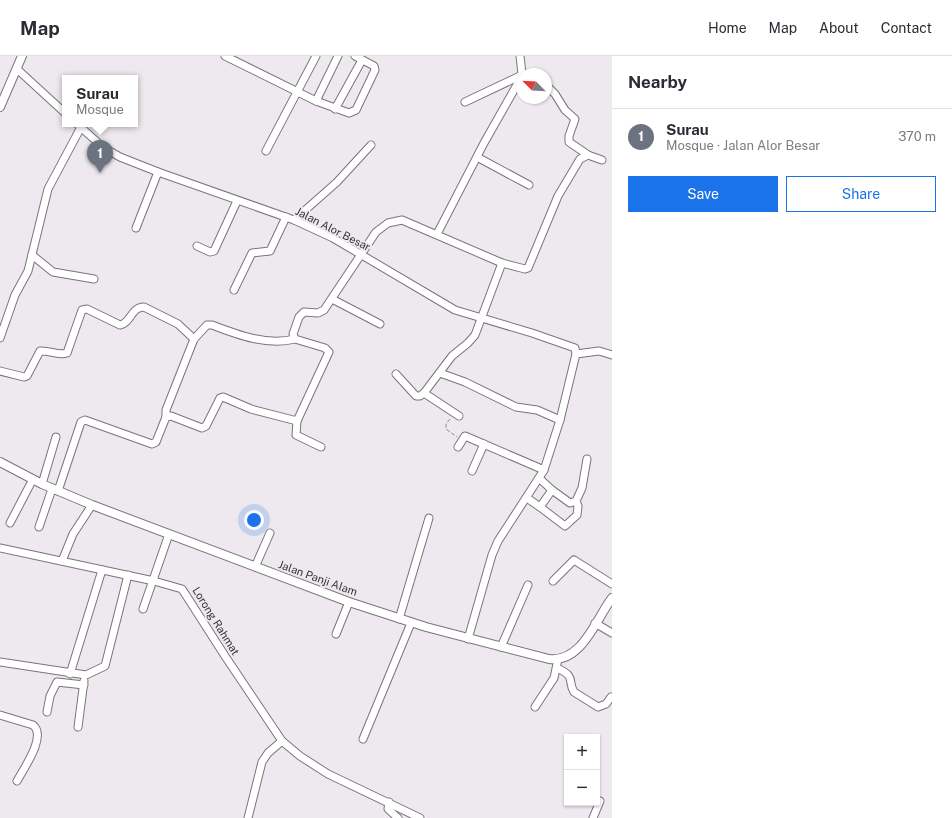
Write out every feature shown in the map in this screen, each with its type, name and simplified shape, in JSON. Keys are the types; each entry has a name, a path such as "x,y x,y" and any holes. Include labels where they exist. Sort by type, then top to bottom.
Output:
{"main road":[{"path":"0,107 22,56"},
{"name":"Jalan Panji Alam","path":"0,462 42,484 92,505 349,602 411,623 468,639 550,659 558,659"},
{"path":"558,659 574,653 612,598"}],"street":[{"path":"225,56 316,101 349,113 356,110 376,70 374,66 355,56"},
{"path":"266,151 316,56"},
{"path":"316,101 338,56"},
{"path":"520,56 521,68"},
{"path":"335,109 362,60"},
{"path":"17,68 62,110"},
{"path":"465,102 516,78"},
{"path":"437,234 516,86"},
{"path":"552,91 565,110 575,119 569,136 569,142 588,155 602,160"},
{"path":"0,338 15,295 28,271 48,189 79,127"},
{"name":"Jalan Alor Besar","path":"80,127 104,148 115,154 158,172 294,220 333,238 455,310 570,346 575,348 576,354"},
{"path":"294,220 337,182 371,145"},
{"path":"295,339 293,334 300,316 304,312 318,313 324,310 376,232 388,223 402,220 502,263 523,269 528,268 558,196 580,159 588,155"},
{"path":"477,157 529,185"},
{"path":"136,228 158,172"},
{"path":"197,246 210,252 214,251 237,201"},
{"path":"234,290 252,253 270,251 286,217"},
{"path":"32,255 53,272 94,279"},
{"path":"396,374 416,396 420,396 424,393 452,356 468,343 474,335 502,263"},
{"path":"332,299 380,324"},
{"path":"0,371 24,377 28,376 40,351 46,350 60,355 67,354 82,310 87,309 120,325 124,324 135,309 144,307 156,311 178,324 194,339"},
{"path":"39,528 55,490 80,422 85,420 93,421 152,444 156,442 166,417 166,410 194,339 203,328 212,325 244,336 280,342 295,339 325,348 329,352 297,421 296,435 321,447"},
{"path":"468,639 492,555 498,541 544,470 560,420 576,354 599,351 612,356"},
{"path":"440,373 465,382 516,407 538,410 560,420"},
{"path":"424,393 456,415"},
{"path":"166,417 172,416 202,428 206,426 220,398 223,397 251,409 297,421"},
{"path":"458,447 465,436 544,470"},
{"path":"42,484 56,437"},
{"path":"472,471 484,444"},
{"path":"527,498 565,526 577,514 578,506 576,501 582,488 587,459"},
{"path":"539,478 570,503 576,501"},
{"path":"10,523 33,479"},
{"path":"540,507 552,490"},
{"path":"62,561 73,534 92,505"},
{"path":"399,619 429,518"},
{"path":"255,567 270,533"},
{"path":"143,608 154,581 169,534"},
{"name":"Lorong Rahmat","path":"0,548 128,575 182,589 282,741 300,756 328,774 389,802 408,815 420,818"},
{"path":"553,581 574,560 612,584"},
{"path":"70,674 102,570"},
{"path":"0,662 70,674 86,675 105,666 128,575"},
{"path":"501,647 528,585"},
{"path":"336,634 349,602"},
{"path":"363,739 411,623"},
{"path":"595,623 612,633"},
{"path":"534,707 545,693 557,668 558,659"},
{"path":"557,668 565,672 570,678 574,692 598,707 606,704 611,697"},
{"path":"78,727 86,675"},
{"path":"47,712 50,696 57,682 84,684"},
{"path":"0,715 37,728 37,744 17,781"},
{"path":"248,818 262,762 268,753 282,741"},
{"path":"389,802 388,809 398,818"},
{"path":"593,818 598,806"}],"path":[{"path":"456,415 446,424 446,429 462,440"}],"place":[{"name":"Surau","path":"100,173"}]}
